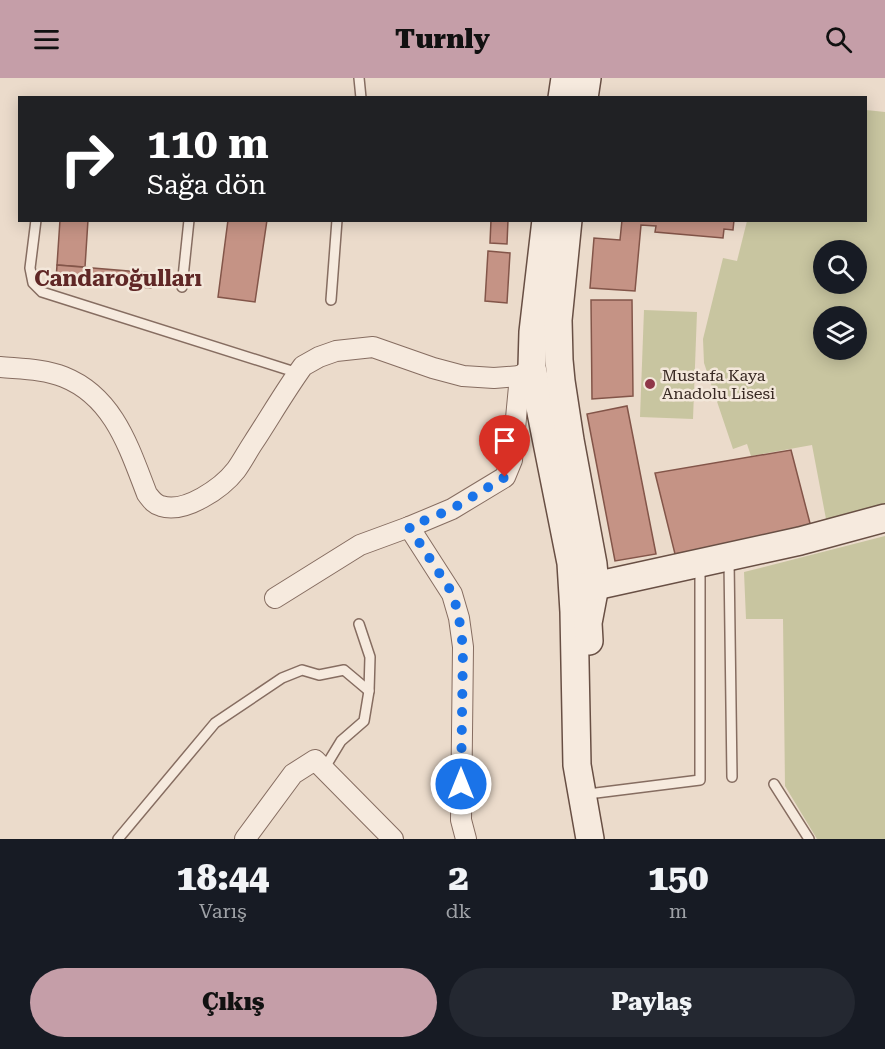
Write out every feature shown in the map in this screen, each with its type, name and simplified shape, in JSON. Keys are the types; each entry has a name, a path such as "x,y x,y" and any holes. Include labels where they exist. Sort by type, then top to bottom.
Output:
{"main road":[{"path":"562,96 565,78"},
{"path":"584,96 587,78"},
{"path":"546,222 526,372 570,562 584,587 588,623 592,755 602,839"},
{"path":"568,222 558,320 559,360 570,440 593,564 584,587 577,765 590,839"},
{"path":"584,587 800,541 885,518"}],"street":[{"path":"0,367 38,371 63,377 89,391 100,400 115,419 147,494 153,502 173,508 201,500 235,471 303,366 319,357 336,351 373,347 463,376 494,378 526,372 559,360"},
{"path":"275,598 360,545 452,509 505,477 512,460 526,372"},
{"path":"409,527 453,594 459,618 463,647 461,820 465,839"},
{"path":"245,839 293,774 315,760 393,839"}],"lane":[{"path":"359,78 361,96"},
{"path":"36,222 30,268 33,283 42,292 298,373"},
{"path":"182,287 189,222"},
{"path":"331,300 337,222"},
{"path":"728,557 732,777"},
{"path":"596,793 700,780 700,563"},
{"path":"324,769 341,741 364,721 369,691 370,657 359,624"},
{"path":"118,839 215,723 282,678 302,670 319,675 344,670 369,691"},
{"path":"774,784 809,839"}],"shaded area":[{"path":"867,110 885,112 885,513 826,519 812,445 751,456 747,444 733,449 704,363 703,339 723,258 737,261 747,222 867,222"},
{"path":"644,310 697,312 693,419 640,417"},
{"path":"885,536 885,839 817,839 785,786 783,619 746,619 744,572"}],"building":[{"path":"60,222 88,222 85,267 57,265"},
{"path":"228,222 267,222 255,302 218,297"},
{"path":"491,222 508,222 507,244 490,243"},
{"path":"622,222 734,222 733,230 724,229 723,238 655,232 656,226 641,225 635,291 590,288 594,238 620,240"},
{"path":"488,251 510,253 507,303 485,301"},
{"path":"57,265 152,273 151,288 56,280"},
{"path":"591,300 632,300 633,396 592,399"},
{"path":"627,406 656,554 615,561 587,414"},
{"path":"791,450 812,531 675,554 655,473"}],"place":[{"name":"Mustafa Kaya Anadolu Lisesi","path":"650,384"}],"district":[{"name":"Candaroğulları","path":"118,278"}],"route":[{"path":"461,784 463,647 459,618 453,594 409,527 452,509 505,477"}]}
